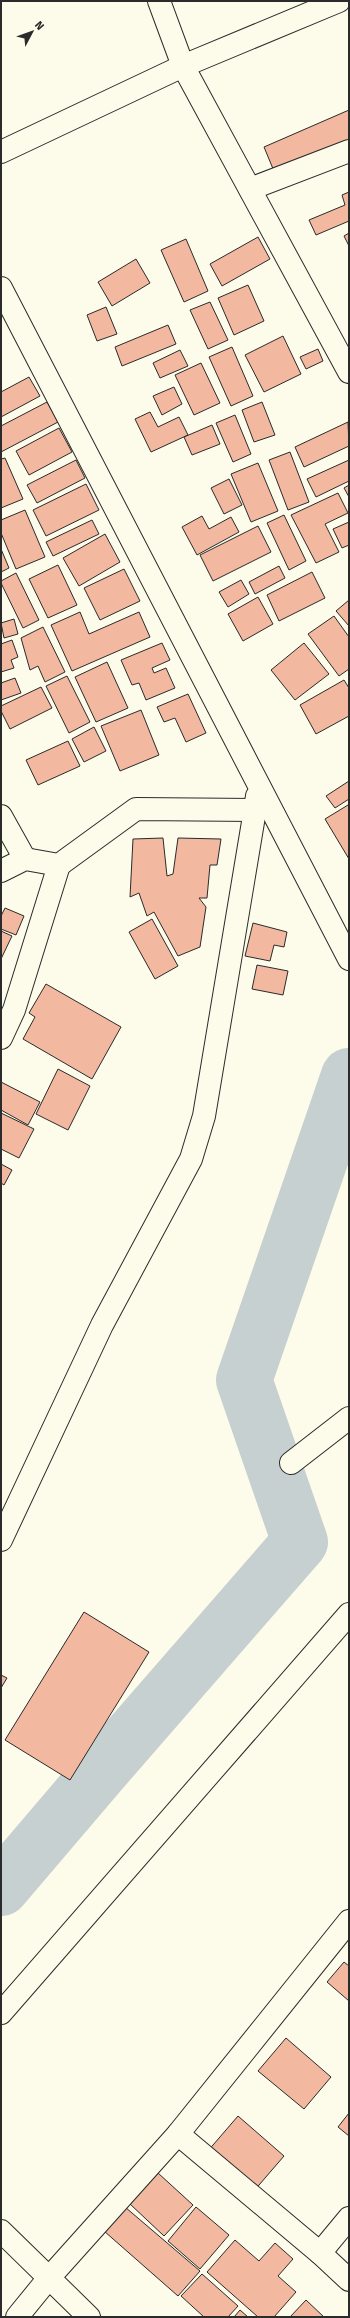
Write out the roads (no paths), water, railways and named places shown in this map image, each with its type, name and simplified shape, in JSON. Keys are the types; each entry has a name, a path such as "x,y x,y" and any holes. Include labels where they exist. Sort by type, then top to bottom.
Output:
{"street":[{"path":"159,1 183,66 349,372"},
{"path":"1,152 183,66 339,1"},
{"path":"250,189 349,151"},
{"path":"1,288 349,959"},
{"path":"1,1540 102,1325 190,1159 204,1116 258,785"},
{"path":"1,1038 14,1010 59,865 136,809 255,810"},
{"path":"1,816 25,859"},
{"path":"1,871 25,859 59,865"},
{"path":"291,1463 349,1418"},
{"path":"1,2013 349,1614"},
{"path":"17,2317 48,2279 178,2134 349,1921"},
{"path":"178,2134 320,2253 349,2280"},
{"path":"320,2253 349,2218"},
{"path":"1,2231 48,2279 89,2317"}],"waterway":[{"path":"1,1888 300,1542 244,1380 349,1076"}]}
